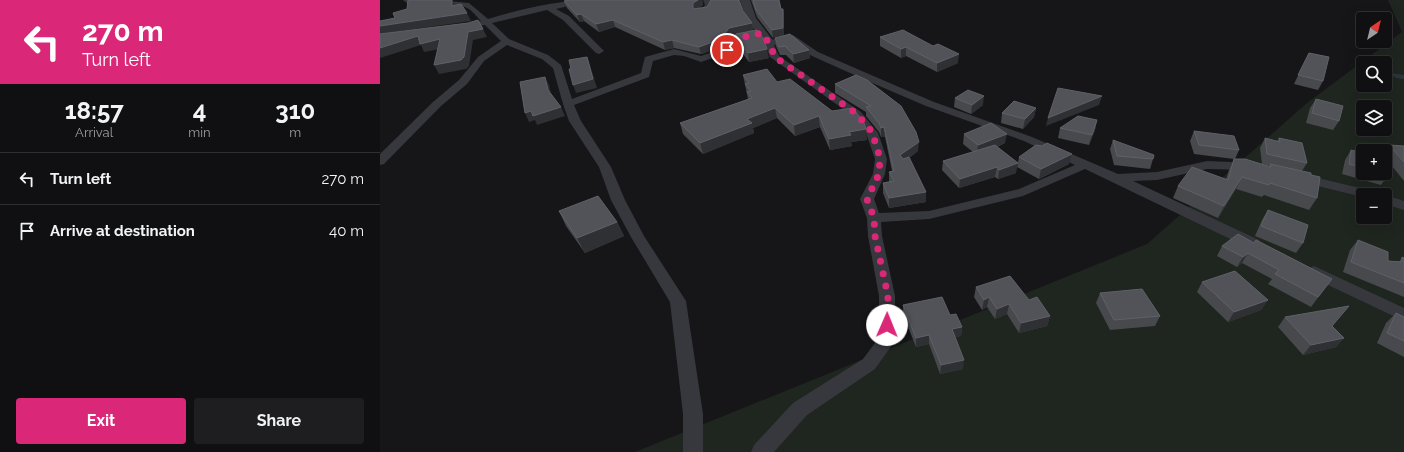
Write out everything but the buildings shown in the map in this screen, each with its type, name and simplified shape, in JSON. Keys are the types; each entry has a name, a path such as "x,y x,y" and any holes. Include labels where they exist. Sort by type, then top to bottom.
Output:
{"street":[{"path":"407,0 427,5 448,3 469,5 506,41 553,62 558,67 568,104 575,121 605,167 618,200 638,237 678,301 693,414 693,452"},
{"path":"472,26 505,16 589,0"},
{"path":"699,13 709,6 707,0"},
{"path":"745,0 751,18 766,38 775,57 857,114 872,132 880,158 879,174 867,199 874,218 875,236 888,296 887,325 883,345 869,364 800,409 762,452"},
{"path":"549,8 566,18 599,51"},
{"path":"568,104 646,75 648,59 678,50 686,51 701,59 727,50 734,39 793,38 815,54 930,104 1028,139 1116,178 1262,248"},
{"path":"380,161 437,104 463,82 481,59 506,41"},
{"path":"874,218 928,215 1023,192 1085,165"},
{"path":"1116,178 1157,176 1207,165 1243,165 1259,168"},
{"path":"1290,175 1356,191"},
{"path":"1392,202 1404,206"},
{"path":"1304,268 1404,315"}],"shaded area":[{"path":"1388,0 1404,0 1404,452 635,452 1147,244 1307,103 1356,66 1356,92 1392,92 1392,56 1370,56 1381,48 1392,48 1392,39 1402,32"}],"waterway":[{"path":"1392,75 1399,76"},
{"path":"1399,76 1404,77"}],"route":[{"path":"727,50 734,39 762,33 769,43 775,57 857,114 872,132 880,158 879,174 867,199 874,218 875,236 888,296 887,325"}]}
